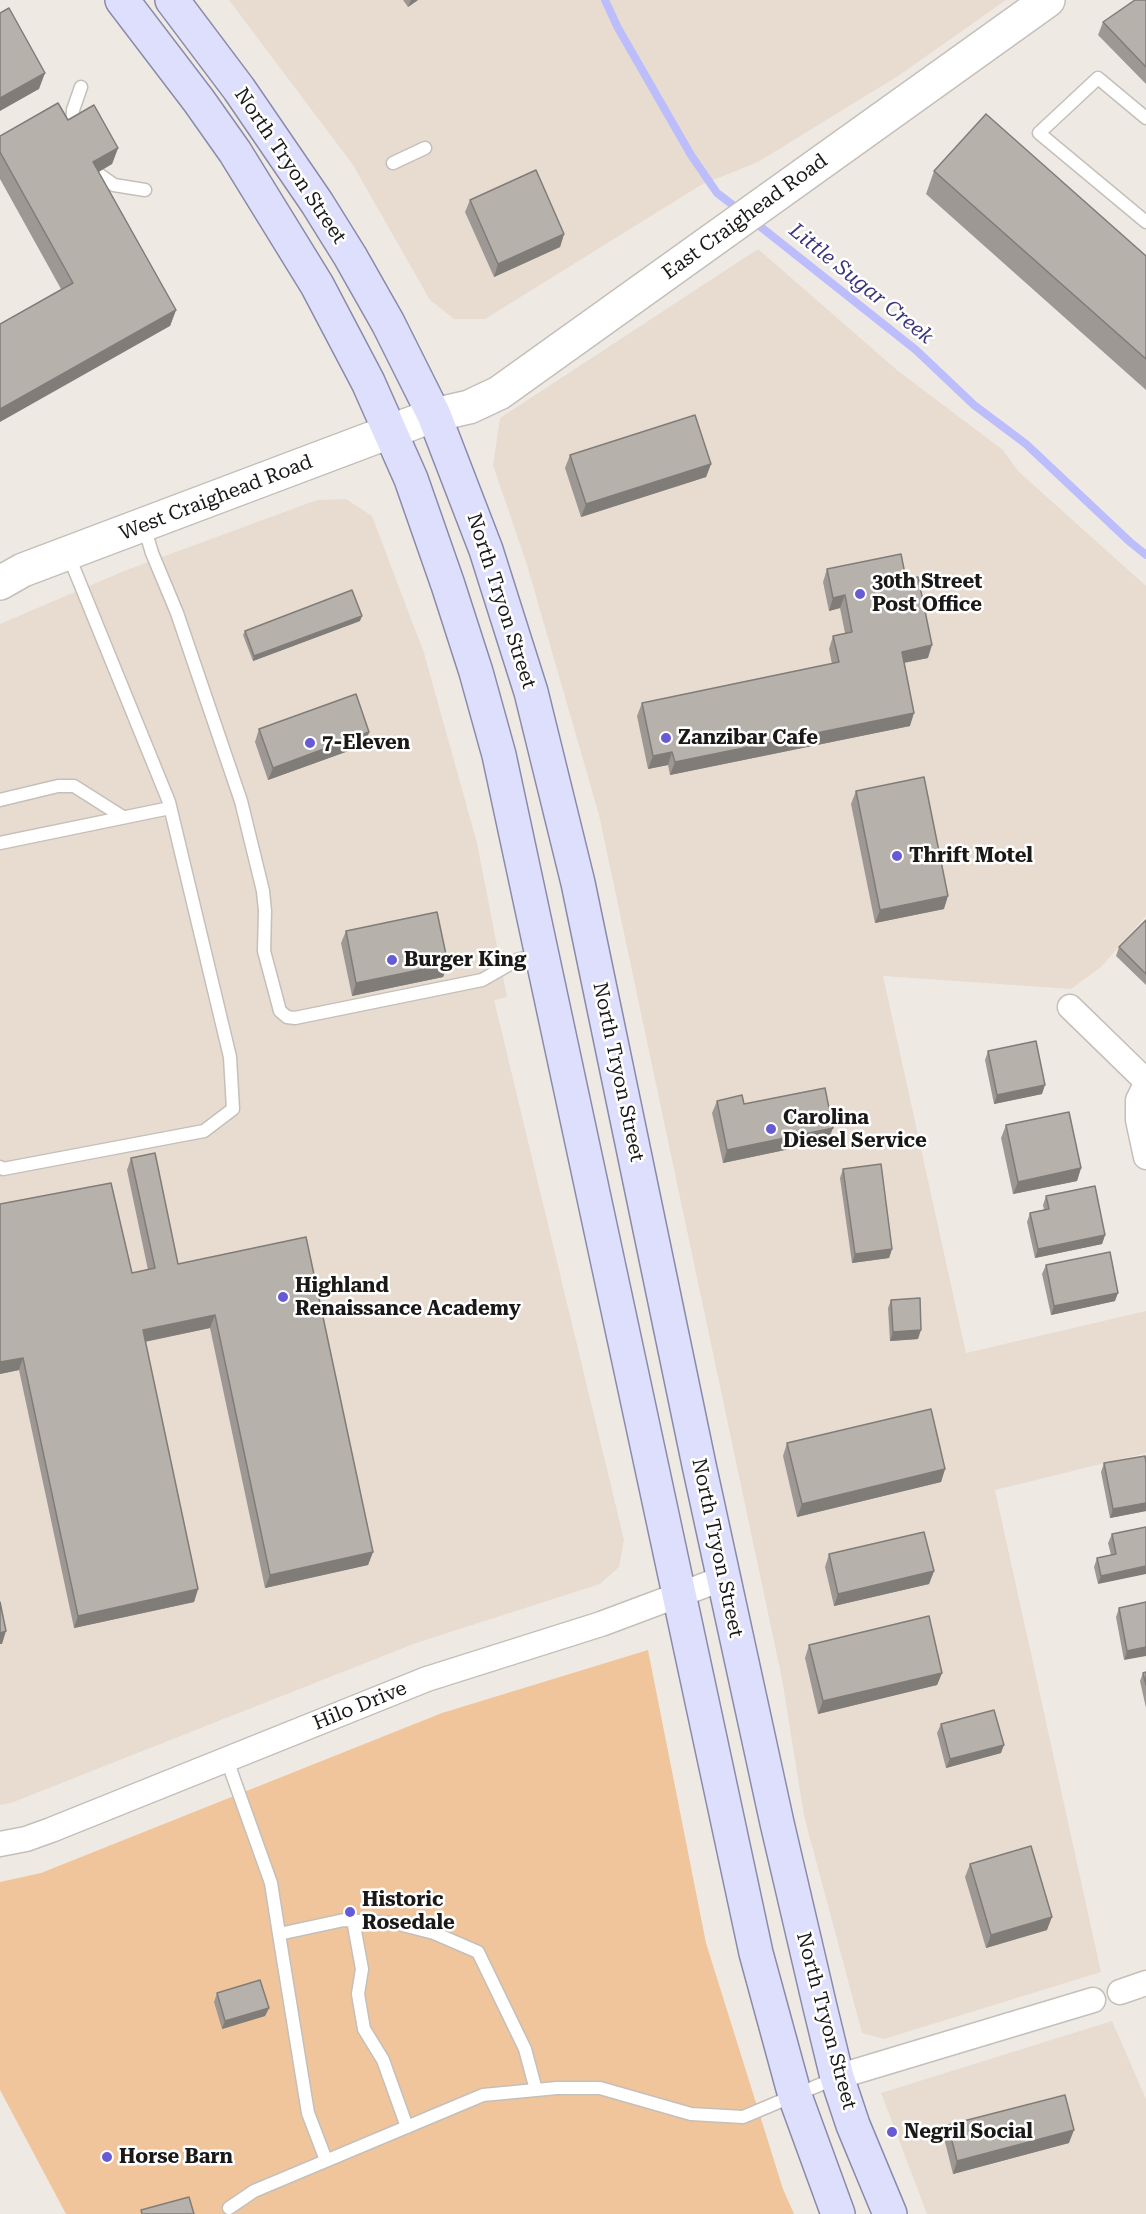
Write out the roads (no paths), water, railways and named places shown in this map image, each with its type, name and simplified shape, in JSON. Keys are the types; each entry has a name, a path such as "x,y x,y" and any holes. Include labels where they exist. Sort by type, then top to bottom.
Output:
{"main road":[{"name":"North Tryon Street","path":"122,0 199,101 267,202 322,295 366,378 411,479 476,672 499,755 756,1953 795,2096 838,2214"},
{"name":"North Tryon Street","path":"172,0 239,89 317,203 388,323 434,415 486,550 531,692 578,883 724,1578 787,1868 837,2078 853,2125 890,2214"}],"street":[{"name":"East Craighead Road","path":"434,415 469,407 499,393 1048,0"},
{"name":"West Craighead Road","path":"0,583 23,570 434,415"},
{"path":"1070,1007 1146,1082 1138,1100 1138,1120 1146,1157"},
{"name":"Hilo Drive","path":"0,1844 51,1830 427,1679 601,1624 724,1578"},
{"path":"1120,1992 1146,1983"},
{"path":"837,2078 1093,2000"}],"lane":[{"path":"1146,118 1098,78 1039,133 1146,222"},
{"path":"72,130 73,110 81,87"},
{"path":"393,163 424,148"},
{"path":"97,172 114,185 145,190"},
{"path":"144,525 241,801 263,891 264,951 276,1003 280,1011 287,1017 296,1018 482,980 517,960 541,954"},
{"path":"0,1167 3,1169 204,1131 233,1109 230,1058 170,808 68,554"},
{"path":"0,800 58,786 74,786 123,817"},
{"path":"0,843 170,808"},
{"path":"227,1760 271,1883 308,2113 326,2160"},
{"path":"279,1934 344,1920 395,1923 434,1933 478,1952 525,2049 536,2090"},
{"path":"353,1920 362,1969 358,1994 364,2029 383,2060 407,2127"},
{"path":"229,2208 254,2191 483,2095 536,2090 600,2088 691,2114 743,2117 837,2078"}],"waterway":[{"name":"Little Sugar Creek","path":"605,0 618,28 691,155 717,193 742,212"},
{"name":"Little Sugar Creek","path":"752,220 916,350 974,405 1026,444 1146,555"}],"place":[{"name":"30th Street Post Office","path":"860,594"},
{"name":"Zanzibar Cafe","path":"666,738"},
{"name":"7-Eleven","path":"310,743"},
{"name":"Thrift Motel","path":"897,856"},
{"name":"Burger King","path":"392,960"},
{"name":"Carolina Diesel Service","path":"771,1129"},
{"name":"Highland Renaissance Academy","path":"283,1297"},
{"name":"Historic Rosedale","path":"350,1912"},
{"name":"Negril Social","path":"892,2132"},
{"name":"Horse Barn","path":"107,2157"}]}
